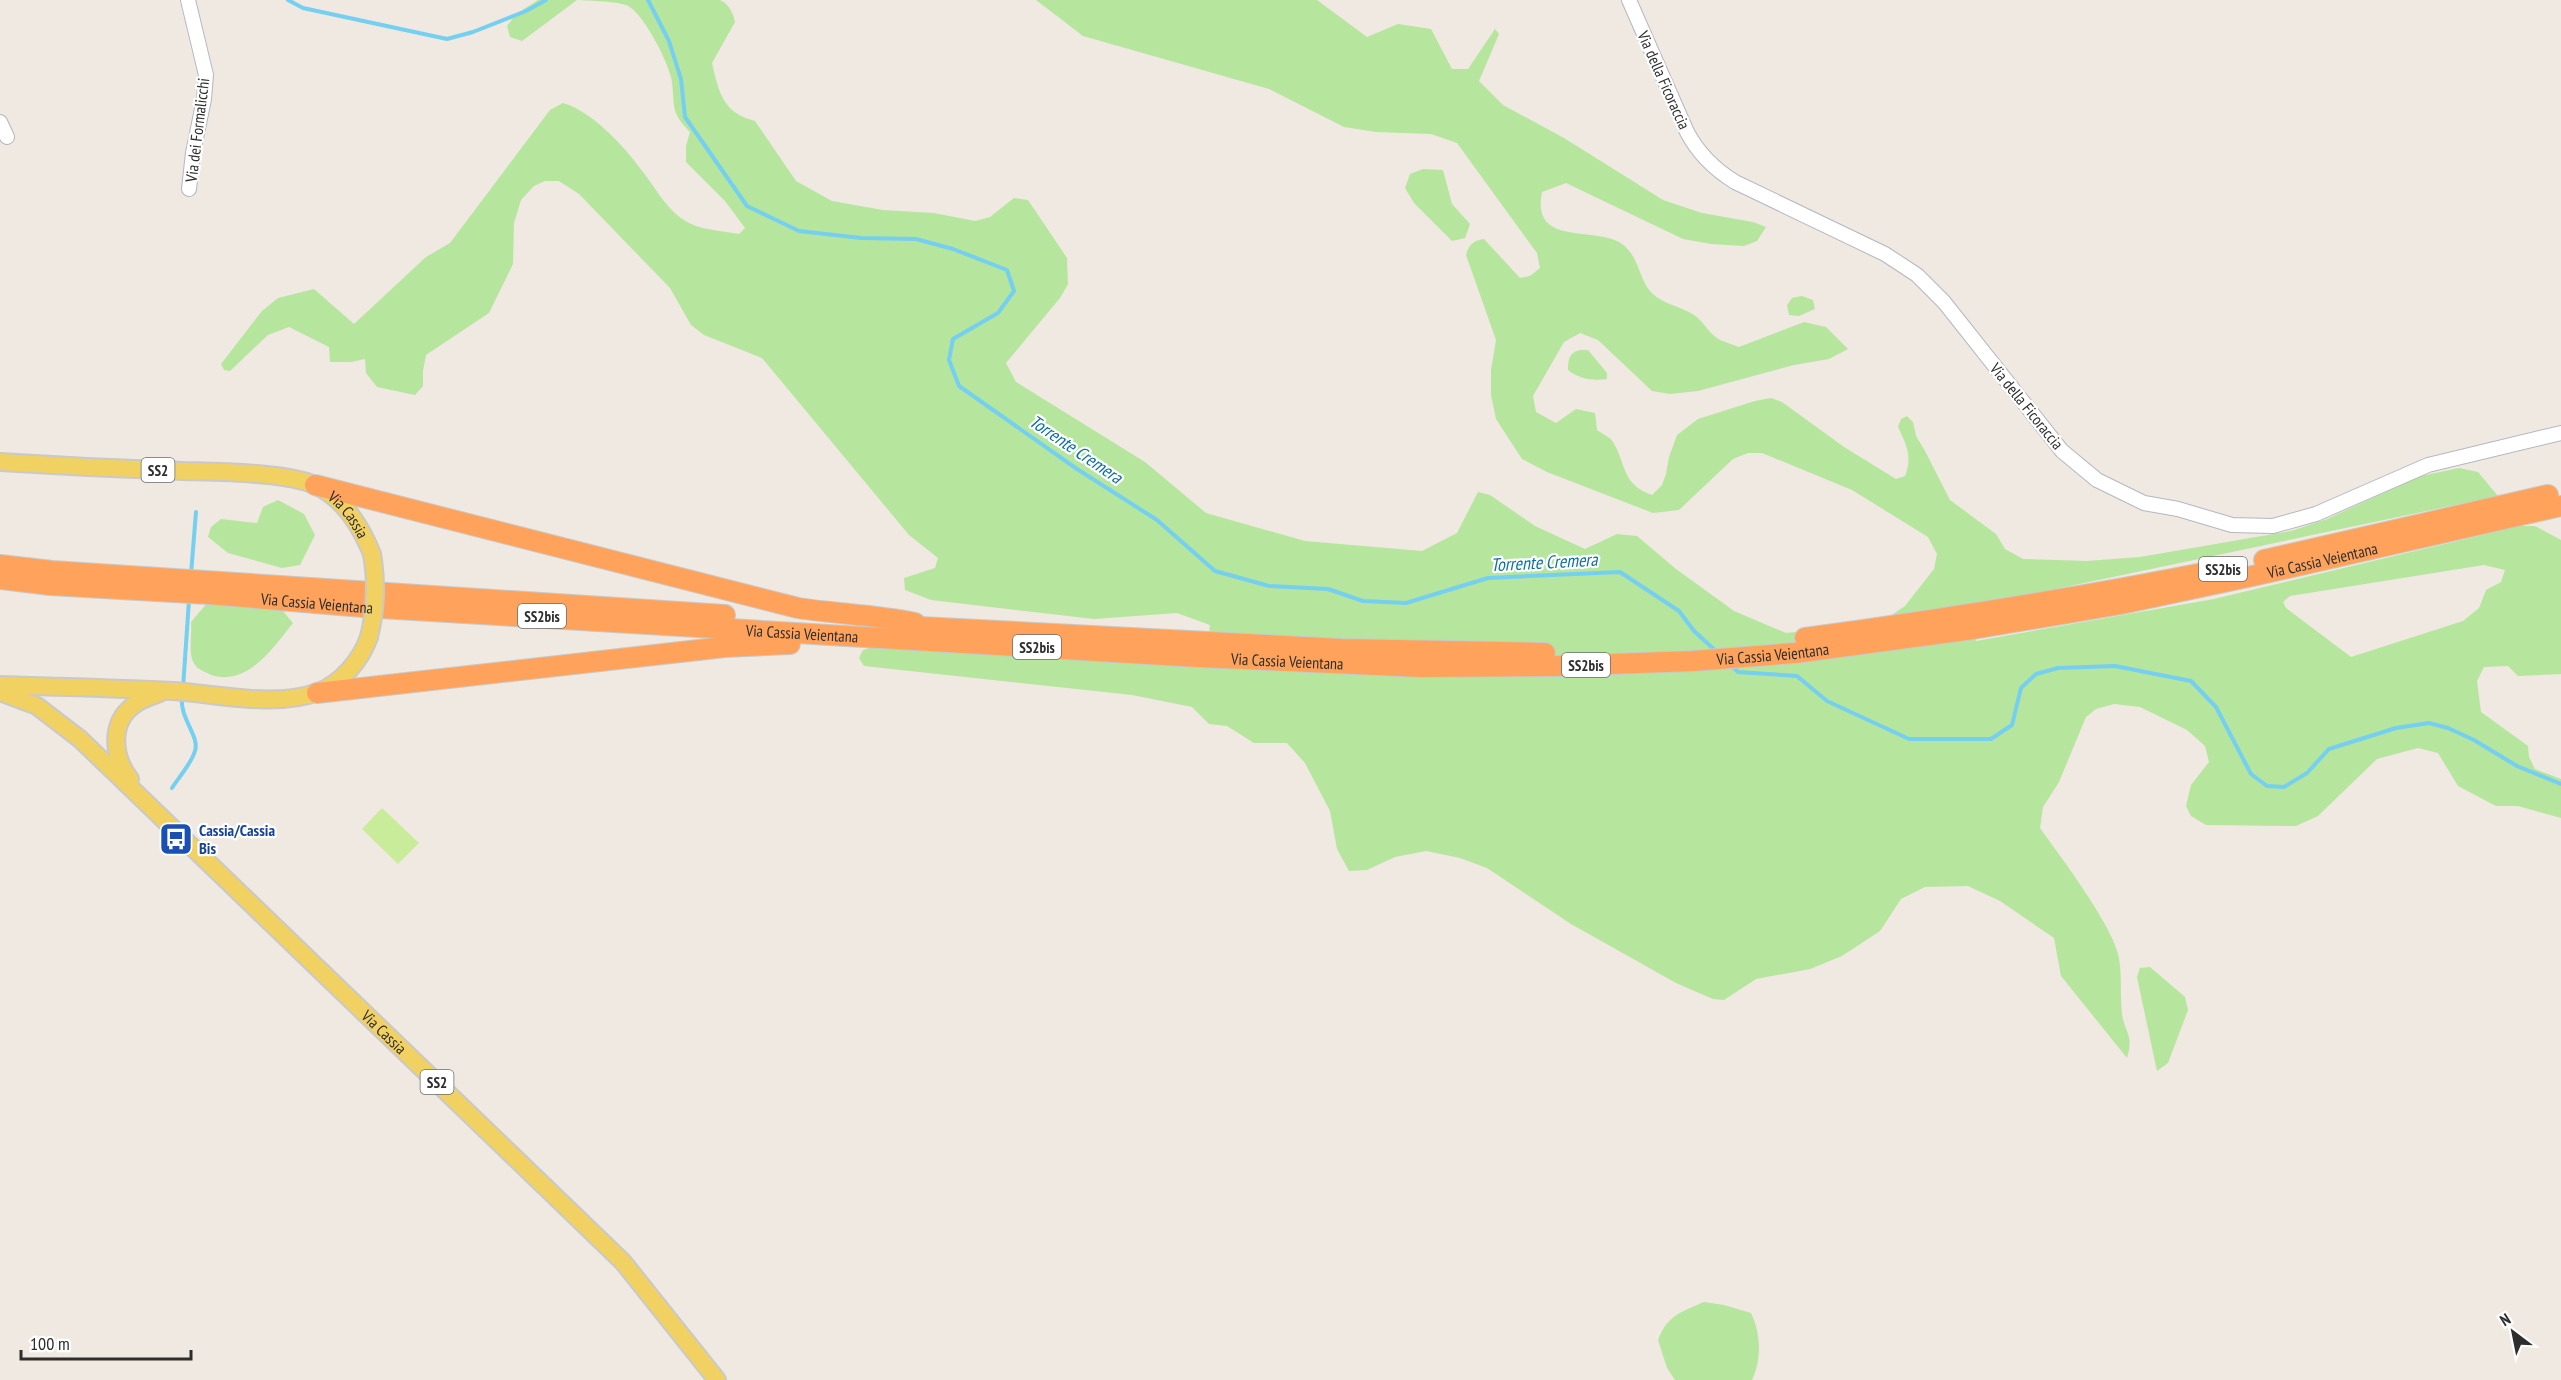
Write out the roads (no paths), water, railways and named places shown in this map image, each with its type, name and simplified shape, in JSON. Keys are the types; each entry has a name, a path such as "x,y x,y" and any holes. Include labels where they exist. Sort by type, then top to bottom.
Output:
{"highway":[{"path":"315,485 798,608 886,617 936,627"},
{"name":"Via Cassia Veientana","path":"0,579 50,585 182,586 364,592 936,627 1421,667 1693,662 1795,653 1971,622 2121,604 2257,576 2475,518 2561,492"},
{"name":"Via Cassia Veientana","path":"2475,518 2561,506"},
{"name":"Via Cassia Veientana","path":"0,565 182,586"},
{"name":"Via Cassia Veientana","path":"209,587 363,607 876,638 1197,649"},
{"path":"317,693 726,647 778,643 828,646 876,638"}],"main road":[{"name":"Via Cassia","path":"0,462 244,474 291,479 315,485 339,502 363,533 372,554 376,579 375,615 362,652 347,672 333,683 317,693 296,699 177,691 0,685"},
{"name":"Via Cassia","path":"141,798 117,757 118,728 134,705 177,691"},
{"name":"Via Cassia","path":"0,692 37,706 56,719 141,798 623,1262 717,1380"}],"street":[{"name":"Via dei Formalicchi","path":"188,0 206,75 204,99 192,153 189,189"},
{"name":"Via della Ficoraccia","path":"1629,0 1687,132 1695,146 1713,166 1735,182 1885,254 1917,275 1944,302 2062,451 2090,475 2131,498 2151,505 2185,511 2225,524 2252,527 2272,526 2316,514 2404,474 2435,463 2561,433"},
{"path":"0,122 7,137"}],"waterway":[{"name":"Torrente Cremera","path":"288,0 303,8 447,39 473,32 526,11 546,0"},
{"name":"Torrente Cremera","path":"648,0 669,41 681,79 685,117 747,206 799,231 861,238 916,239 953,249 1007,270 1014,291 998,313 953,339 949,360 959,386 1077,469 1157,520 1215,571 1269,586 1328,589 1363,601 1406,603 1488,578 1620,572 1679,611 1694,631 1718,653"},
{"path":"191,574 196,512"},
{"path":"183,688 189,600"},
{"name":"Torrente Cremera","path":"1732,666 1738,672 1797,676 1827,701 1909,739 1991,739 2012,725 2021,688 2036,674 2058,668 2115,666 2191,681 2216,707 2251,774 2267,786 2284,787 2307,773 2329,749 2396,728 2429,723 2448,728 2474,740 2517,766 2561,784"},
{"path":"172,788 191,761 196,745 183,712 182,696"}],"place":[{"name":"Cassia/Cassia Bis","path":"176,839"}]}
